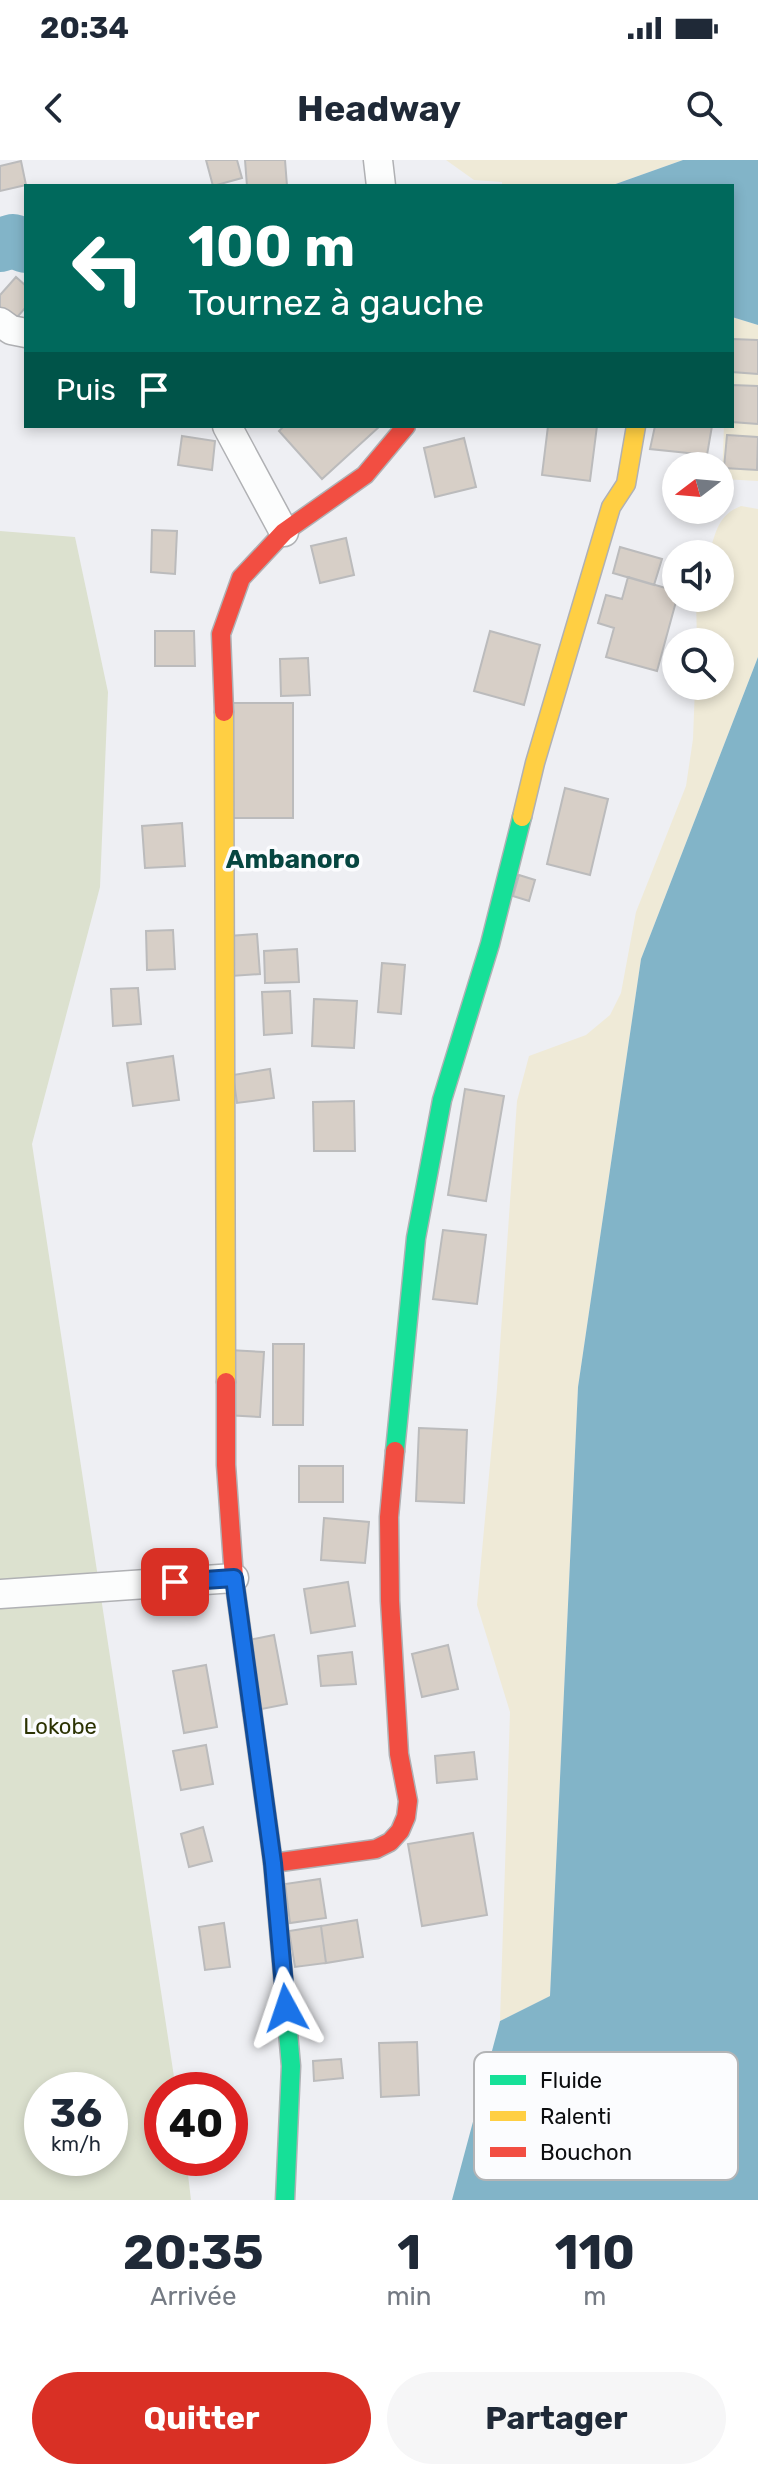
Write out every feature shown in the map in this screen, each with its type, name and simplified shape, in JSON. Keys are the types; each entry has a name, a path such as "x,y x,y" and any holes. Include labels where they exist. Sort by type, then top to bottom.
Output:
{"street":[{"path":"0,322 11,330 24,333"},
{"path":"228,428 284,532"},
{"path":"285,2200 291,2066 273,1863 234,1578 226,1465 226,755 221,634 241,578 284,532 365,475 408,428"},
{"path":"273,1863 376,1849 390,1842 400,1831 406,1817 408,1801 399,1754 391,1615 389,1517 416,1238 442,1100 490,944 535,763 585,592 611,507 626,484 636,428"},
{"path":"0,1594 234,1578"}],"green space":[{"name":"Lokobe","path":"0,531 75,537 108,692 100,887 32,1144 173,2072 144,2072 144,2176 188,2176 191,2200 0,2200"}],"sand":[{"path":"446,160 683,160 616,184 502,184 474,180"},
{"path":"734,318 758,325 758,481 734,480 734,452 723,452 724,428 734,428"},
{"path":"741,506 758,509 758,657 641,959 578,1387 550,1996 500,2021 510,1712 477,1605 497,1389 517,1101 529,1056 586,1035 610,1015 621,993 636,912 686,786 694,700 734,700 734,628 697,628 696,612 734,612 734,540 713,540 720,524 734,524 734,510"}],"water":[{"path":"683,160 758,160 758,325 734,318 734,184 616,184"},
{"path":"758,657 758,2200 452,2200 474,2118 474,2180 738,2180 738,2052 492,2052 500,2021 550,1996 578,1387 641,959"}],"building":[{"path":"206,160 237,160 242,178 212,184"},
{"path":"245,160 285,160 287,184 247,184"},
{"path":"21,161 26,184 0,191 0,166"},
{"path":"16,277 24,284 24,309 13,322 0,311 0,295"},
{"path":"734,339 758,340 758,374 734,372"},
{"path":"734,385 758,386 758,424 734,422"},
{"path":"282,428 378,428 322,479 279,431"},
{"path":"548,428 597,428 590,481 542,475"},
{"path":"655,428 712,428 708,452 650,449"},
{"path":"727,435 758,437 757,470 734,469 734,452 725,452"},
{"path":"182,436 215,441 212,470 178,465"},
{"path":"464,438 476,487 435,497 424,448"},
{"path":"152,530 177,531 175,574 151,572"},
{"path":"346,538 354,575 320,583 311,546"},
{"path":"620,547 662,559 654,585 613,573"},
{"path":"628,577 662,587 662,612 673,612 669,628 662,628 662,653 657,671 606,657 614,628 598,623 606,595 622,599"},
{"path":"155,631 194,631 195,666 155,666"},
{"path":"490,631 540,645 524,705 474,691"},
{"path":"308,658 310,695 281,696 280,659"},
{"path":"233,703 293,703 293,818 233,818"},
{"path":"565,788 608,799 590,875 547,864"},
{"path":"182,823 185,866 145,868 142,826"},
{"path":"519,875 535,880 529,901 513,896"},
{"path":"173,930 175,969 147,970 146,931"},
{"path":"257,934 260,974 231,976 229,936"},
{"path":"297,949 299,982 265,983 264,951"},
{"path":"382,963 405,965 401,1014 378,1012"},
{"path":"138,988 141,1024 113,1026 111,989"},
{"path":"290,991 292,1033 264,1035 262,992"},
{"path":"314,999 357,1001 354,1048 312,1046"},
{"path":"173,1056 179,1100 133,1106 127,1063"},
{"path":"270,1069 274,1098 237,1103 233,1075"},
{"path":"465,1089 504,1096 486,1201 448,1195"},
{"path":"354,1101 355,1151 314,1151 313,1102"},
{"path":"443,1230 486,1235 477,1304 433,1299"},
{"path":"273,1344 304,1344 303,1425 273,1425"},
{"path":"229,1350 264,1352 260,1417 225,1415"},
{"path":"419,1428 467,1430 464,1503 416,1501"},
{"path":"299,1466 343,1466 343,1502 299,1502"},
{"path":"324,1518 369,1522 365,1563 321,1560"},
{"path":"348,1582 355,1626 311,1633 304,1589"},
{"path":"274,1635 287,1704 252,1711 239,1642"},
{"path":"448,1645 458,1689 422,1697 412,1654"},
{"path":"352,1652 356,1684 321,1686 318,1656"},
{"path":"206,1665 217,1727 184,1733 173,1671"},
{"path":"206,1745 213,1784 181,1790 173,1751"},
{"path":"474,1752 477,1779 437,1783 435,1756"},
{"path":"203,1827 212,1861 189,1867 181,1834"},
{"path":"473,1833 487,1915 422,1926 408,1844"},
{"path":"320,1879 326,1918 290,1923 285,1884"},
{"path":"357,1920 363,1957 326,1963 321,1926"},
{"path":"224,1923 230,1967 205,1970 199,1927"},
{"path":"321,1926 326,1963 295,1967 289,1931"},
{"path":"417,2042 419,2095 381,2097 379,2043"},
{"path":"341,2059 343,2078 314,2081 313,2061"}],"waterway":[{"path":"0,245 13,241 24,245"}],"traffic: fast":[{"path":"395,1451 416,1238 442,1100 490,944 522,817"},
{"path":"252,1710 273,1863 291,2066 285,2200"}],"traffic: slow":[{"path":"522,817 535,763 611,507 626,484 636,428"},
{"path":"224,712 226,1382"}],"traffic: jam":[{"path":"224,712 221,634 241,578 284,532 365,475 404,428"},
{"path":"226,1382 226,1465 234,1578 252,1710"},
{"path":"273,1863 376,1849 390,1842 400,1831 406,1817 408,1801 399,1754 390,1601 389,1517 395,1451"}],"district":[{"name":"Ambanoro","path":"293,859"}],"route":[{"path":"175,1582 234,1578 273,1863 286,2008"}]}
